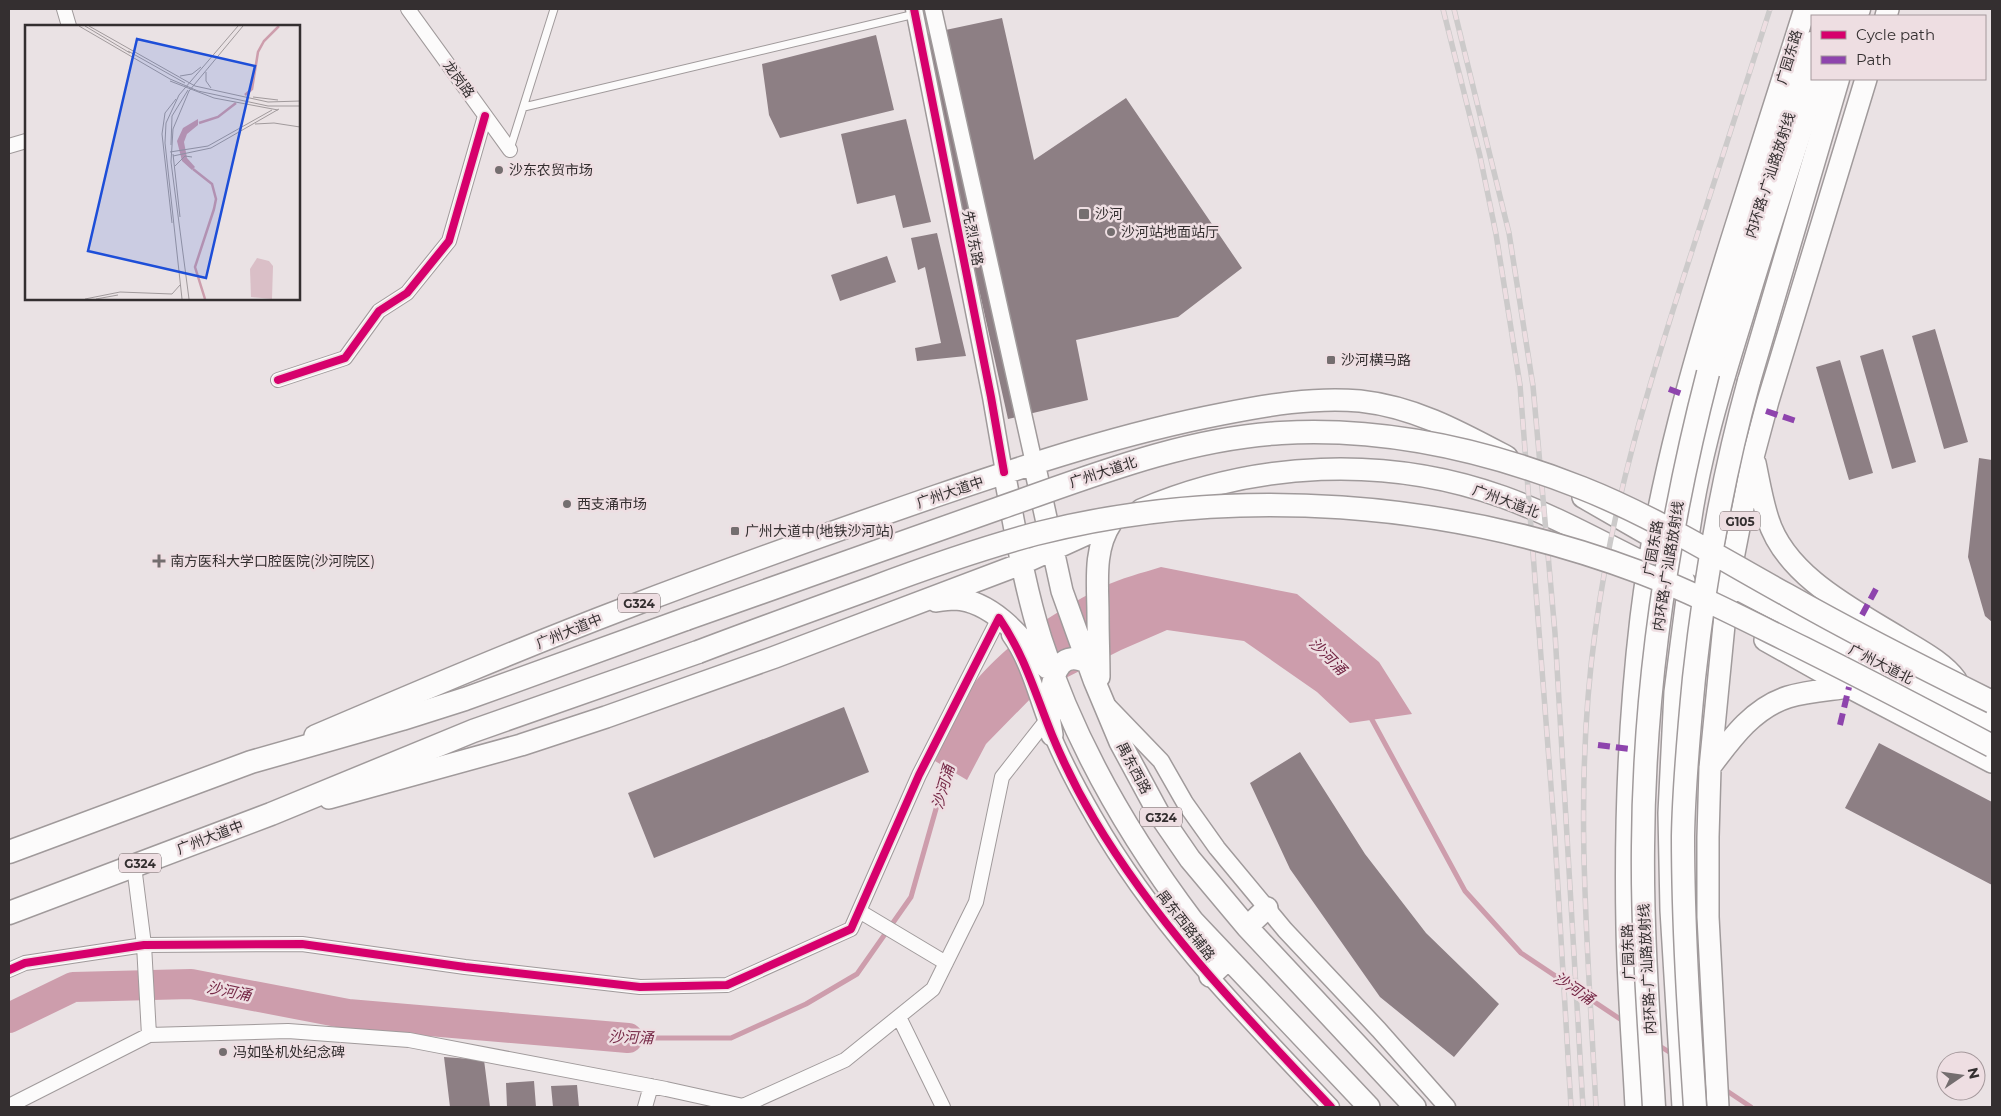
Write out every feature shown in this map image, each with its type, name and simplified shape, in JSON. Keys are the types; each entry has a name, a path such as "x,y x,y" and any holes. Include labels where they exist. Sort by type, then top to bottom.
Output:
{"highway":[{"name":"内环路-广汕路放射线","path":"1654,1107 1645,948 1643,847 1651,700 1670,552 1686,462 1708,373 1811,46"},
{"path":"1695,1107 1685,944 1684,835 1688,736 1702,607 1717,512 1736,428 1838,80"},
{"name":"广州大道北","path":"686,619 1086,477 1157,455 1215,442 1262,435 1305,432 1355,434 1407,440 1474,452 1521,466 1584,489 1709,551 1989,713"},
{"name":"广州大道北","path":"698,652 939,564 1038,534 1097,521 1183,510 1266,505 1346,508 1408,514 1485,528 1559,547 1643,574 1739,615 1992,746"},
{"name":"广州大道中","path":"9,852 252,762 402,720 686,619"},
{"name":"广州大道中","path":"9,913 271,814 473,731 698,652"}],"main road":[{"name":"广园东路","path":"1636,1107 1626,876 1629,764 1641,617 1672,449 1685,395 1805,9"},
{"path":"1718,1107 1708,918 1710,768 1722,603 1692,576 1686,558 1692,511 1726,367 1818,80"},
{"path":"1704,569 1698,540 1718,439 1743,349 1828,80"},
{"path":"1866,80 1768,401 1753,457 1768,520 1776,538 1794,563 1809,579 1833,597 1934,660 1989,713"},
{"name":"广州大道北","path":"1034,463 1126,436 1246,409 1323,400 1358,401 1390,405 1416,412 1449,426 1543,475 1655,548 1680,586 1989,713"},
{"name":"G105","path":"1722,603 1753,457"},
{"name":"广州大道中","path":"252,762 622,609 806,541 1034,463"},
{"name":"禺东西路","path":"1034,463 1062,591 1090,648 1102,698 1120,742 1159,814 1190,859 1246,927 1415,1107"},
{"name":"广州大道北","path":"921,602 1021,564 1111,523 1184,494 1250,478 1309,469 1337,468 1414,475 1500,496 1686,558 1704,569 1722,603 1849,687 1992,762"},
{"path":"1004,472 1021,564 1046,668 1049,728"},
{"path":"1046,668 1072,658 1081,659 1090,648 1100,547 1104,533 1111,523"},
{"path":"1680,586 1673,612 1659,750 1656,831 1657,888 1672,1041 1683,1107"},
{"name":"G324","path":"921,602 956,599 979,605 1000,618 1046,668 1083,745 1127,826 1176,899 1193,921 1228,959 1369,1107"},
{"name":"广州大道中","path":"271,814 427,772 570,729 775,657 921,602"},
{"path":"1710,768 1734,736 1763,709 1787,698 1849,687"},
{"path":"1246,927 1267,908"},
{"path":"1210,976 1228,959"},
{"path":"1670,1107 1672,1041"},
{"path":"1341,1078 1366,1054"},
{"path":"1369,1107 1392,1082"}],"street":[{"path":"64,9 69,25"},
{"name":"龙岗路","path":"408,9 510,150"},
{"path":"915,12 933,10"},
{"name":"先烈东路","path":"933,10 1034,463"},
{"name":"先烈东路","path":"915,12 992,397 1004,472"},
{"path":"278,380 345,358 379,311 407,292 449,241 485,116"},
{"path":"9,146 25,141"},
{"path":"9,970 25,963 144,946 302,944 465,967 640,987 727,985 851,929 863,914 919,775 1000,618"},
{"name":"禺东西路辅路","path":"1046,668 1035,691 1049,728 1066,769 1120,860 1183,944 1210,976 1255,1027 1331,1107"},
{"path":"1102,698 1161,760 1185,803 1217,848 1267,908 1447,1107"},
{"path":"9,1106 149,1035 288,1031 409,1040 651,1086 743,1106 845,1060 934,989 976,902 1002,776 1049,728"},
{"path":"134,866 144,946 149,1035"},
{"path":"863,914 946,963"},
{"path":"899,1017 943,1107"},
{"path":"645,1107 651,1086"}],"lane":[{"path":"510,150 554,9"},
{"path":"524,107 915,12"}],"water":[{"path":"1161,567 1297,594 1379,662 1412,714 1350,723 1317,692 1244,641 1167,630 1121,650 1036,693 986,744 967,780 935,761 953,720 975,682 987,668 1017,641 1069,605 1103,587"}],"building":[{"name":"沙河","path":"1002,18 1034,160 1126,98 1242,268 1178,317 1076,340 1088,400 1008,419 922,35"},
{"path":"876,35 894,110 780,138 769,115 762,64"},
{"path":"906,119 931,222 903,228 895,195 857,204 841,134"},
{"path":"937,233 966,356 917,361 915,348 941,343 925,267 918,270 911,238"},
{"path":"887,256 896,282 840,301 831,275"},
{"path":"1935,329 1968,442 1944,449 1912,336"},
{"path":"1883,349 1916,462 1892,469 1860,356"},
{"path":"1840,360 1873,473 1849,480 1816,367"},
{"path":"1979,458 1992,460 1992,622 1985,616 1968,557"},
{"path":"844,707 869,772 654,858 628,793"},
{"path":"1879,743 1992,802 1992,885 1845,808"},
{"path":"1300,752 1365,854 1426,933 1499,1004 1454,1057 1380,997 1290,869 1250,783"},
{"path":"444,1057 484,1060 490,1107 450,1107"},
{"path":"534,1081 536,1107 507,1107 506,1083"},
{"path":"577,1085 579,1107 553,1107 551,1086"}],"waterway":[{"name":"沙河涌","path":"1370,716 1465,891 1521,953 1626,1023"},
{"name":"沙河涌","path":"628,1038 731,1038 806,1004 857,974 911,897 949,763"},
{"name":"沙河涌","path":"9,1018 73,987 191,984 348,1014 628,1038"},
{"name":"沙河涌","path":"1658,1045 1674,1055"},
{"name":"沙河涌","path":"1724,1089 1751,1107"}],"railway":[{"path":"1443,9 1480,156 1496,234 1520,385 1555,838 1571,1107"},
{"path":"1454,9 1509,233 1533,386 1555,633 1583,1107"},
{"path":"1596,1107 1586,929 1584,811 1588,692 1602,584 1634,440 1677,298 1770,9"}],"marked path":[{"path":"1669,389 1685,395"},
{"path":"1766,411 1796,421"},
{"path":"1862,615 1876,589"},
{"path":"1840,725 1849,687"},
{"path":"1598,745 1630,749"}],"cycle path":[{"path":"914,9 991,397 1004,472"},
{"path":"278,380 345,358 379,311 407,293 449,241 485,116"},
{"path":"9,970 25,963 144,945 302,944 465,967 640,987 727,985 851,929 919,775 999,618 1023,661 1061,757 1082,799 1119,859 1146,897 1205,970 1331,1107"}],"place":[{"name":"沙东农贸市场","path":"499,170"},
{"name":"沙河","path":"1084,214"},
{"name":"沙河站地面站厅","path":"1111,232"},
{"name":"沙河横马路","path":"1331,360"},
{"name":"西支涌市场","path":"567,504"},
{"name":"广州大道中(地铁沙河站)","path":"735,531"},
{"name":"南方医科大学口腔医院(沙河院区)","path":"159,561"},
{"name":"冯如坠机处纪念碑","path":"223,1052"}]}
